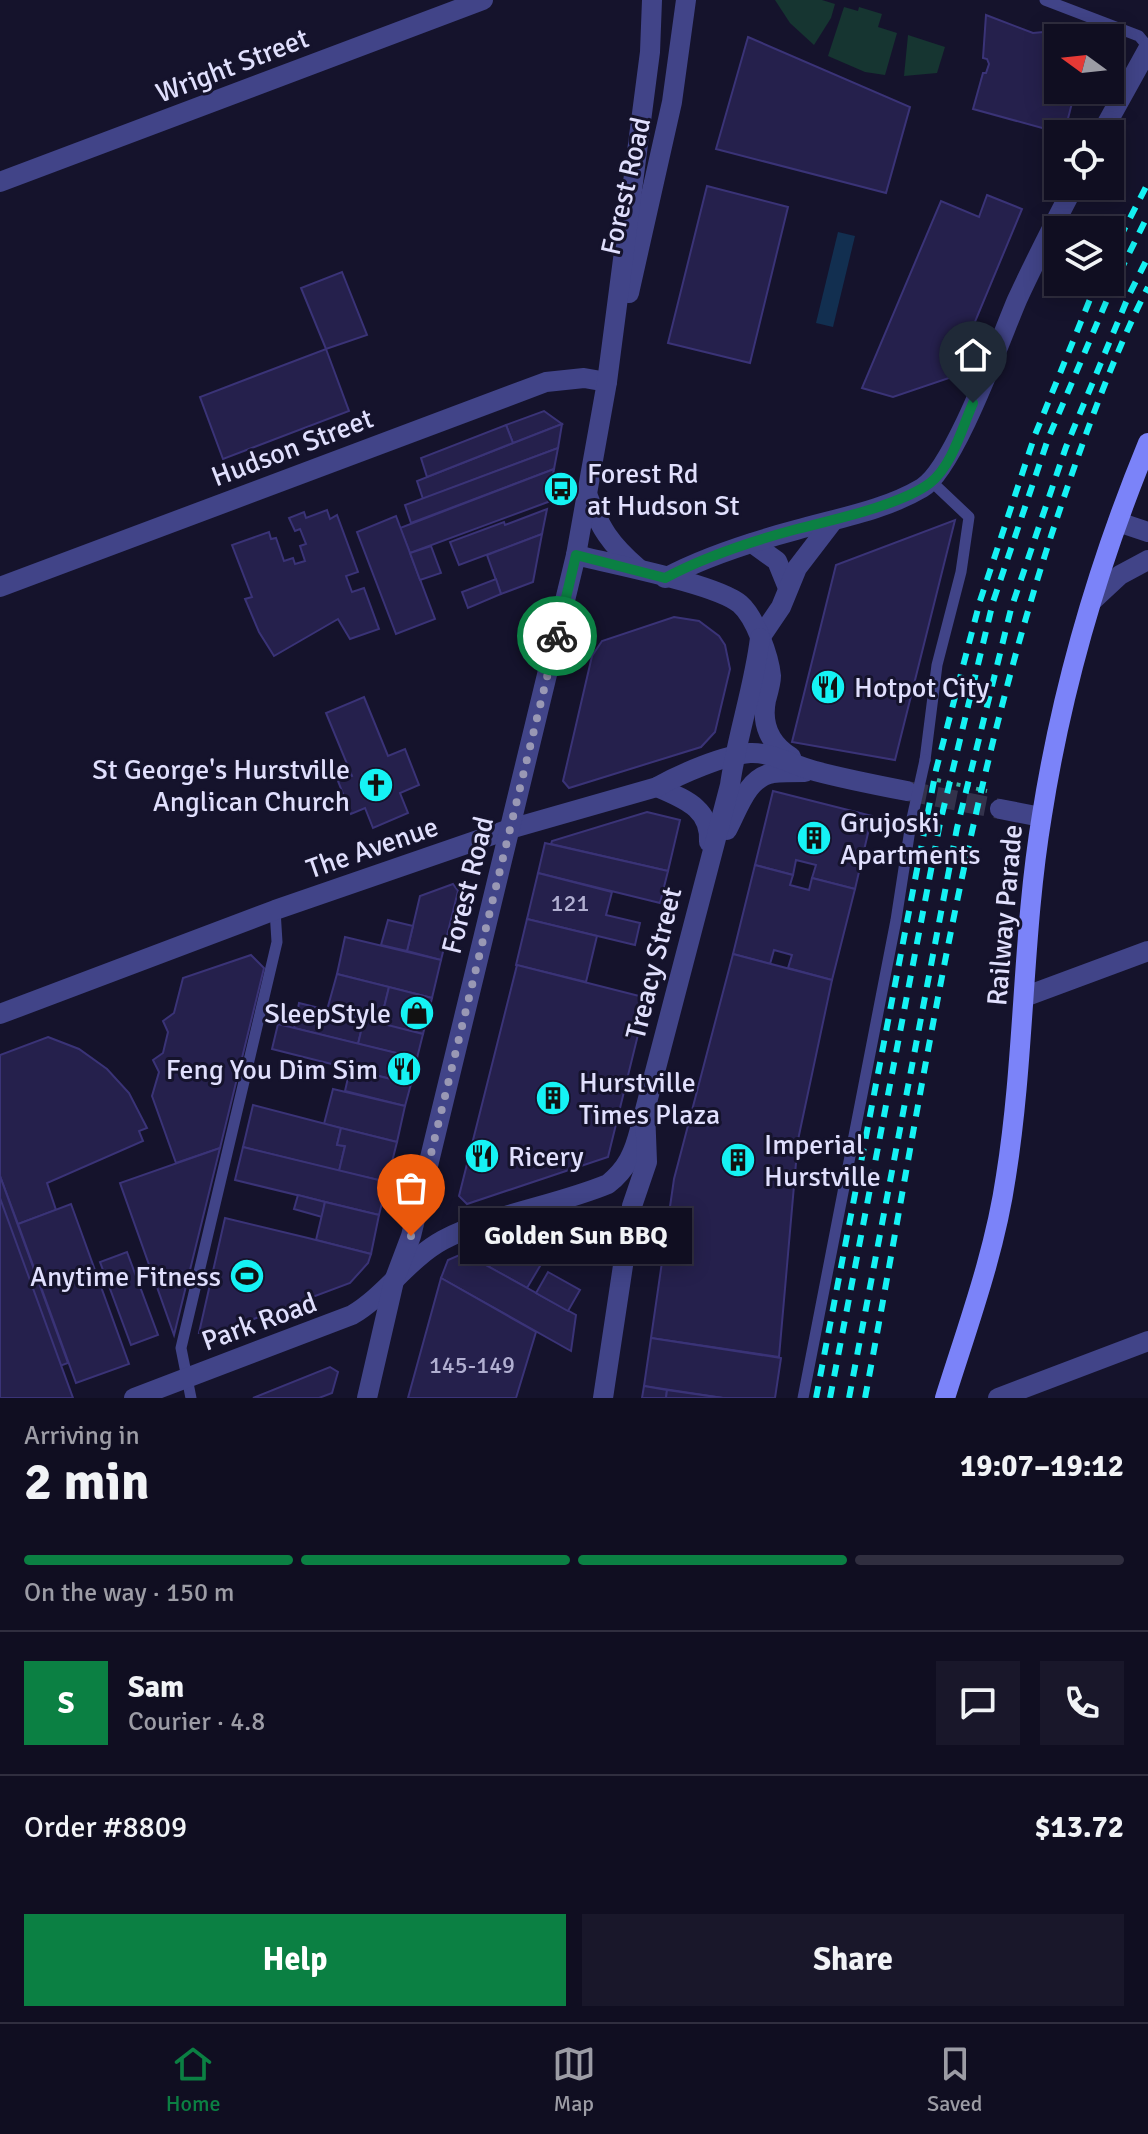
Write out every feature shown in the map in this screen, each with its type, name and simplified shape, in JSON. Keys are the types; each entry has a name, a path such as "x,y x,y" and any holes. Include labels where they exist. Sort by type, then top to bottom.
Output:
{"main road":[{"name":"Railway Parade","path":"945,1398 978,1294 1006,1179 1014,1121 1031,893 1041,817 1069,683 1118,522 1148,443"}],"street":[{"name":"Wright Street","path":"0,182 483,0"},
{"name":"Forest Road","path":"367,1398 394,1281 411,1236 576,555 607,382 650,52 652,0"},
{"name":"Forest Road","path":"607,382 672,102 686,0"},
{"path":"1109,120 1148,48"},
{"path":"665,578 691,564 752,543 833,521 906,496 932,482 951,454 1017,301 1067,200"},
{"name":"Hudson Street","path":"0,587 546,382 575,378 607,382"},
{"path":"587,494 598,524 608,539 641,572"},
{"path":"760,638 781,607 810,549 833,521"},
{"path":"1118,522 1148,532"},
{"path":"752,543 777,561 788,588"},
{"path":"576,555 718,592 738,602 753,617 771,677 765,708 767,732 779,750 813,771"},
{"path":"1092,601 1120,575 1148,560"},
{"name":"Treacy Street","path":"603,1398 632,1206 647,1162 645,1110 730,785 734,756 756,673 760,638"},
{"name":"The Avenue","path":"0,1014 275,910 510,829 657,787 679,775 734,756 753,753 768,755 813,771 907,791"},
{"path":"708,861 750,788 770,773 813,771"},
{"path":"657,787 688,802 703,814 710,826 708,861"},
{"path":"998,801 1041,817"},
{"path":"1024,997 1148,951"},
{"name":"Park Road","path":"134,1398 352,1315 371,1304 427,1251 452,1236 608,1184 632,1158 645,1110"},
{"path":"998,1398 1148,1341"}],"lane":[{"path":"1045,0 1139,36 1148,48"},
{"path":"803,1398 896,920 911,823 925,760 937,665 961,572 969,517 932,482"},
{"path":"191,1398 181,1348 277,942 275,910"}],"path":[{"path":"927,777 998,801"}],"green space":[{"path":"775,0 822,0 835,4 831,18 814,45 790,23"},
{"path":"844,7 858,11 859,7 882,14 878,27 897,33 885,75 865,72 828,56"},
{"path":"908,35 945,47 937,73 904,76"}],"water":[{"path":"838,232 855,236 833,327 816,323"}],"building":[{"path":"986,15 1033,33 1044,32 1044,104 1072,104 1068,120 1044,120 1044,129 973,109 983,73 986,73 989,64 983,58"},
{"path":"748,37 910,107 886,193 716,149"},
{"path":"707,186 788,207 750,363 668,343"},
{"path":"987,195 1022,209 952,377 893,397 862,388 941,201 979,217"},
{"path":"342,272 367,335 326,349 301,288"},
{"path":"326,349 349,411 223,459 200,397"},
{"path":"544,411 562,424 513,443 506,425"},
{"path":"562,424 558,448 423,499 417,481"},
{"path":"506,425 513,443 427,477 421,458"},
{"path":"558,448 554,469 411,523 405,505"},
{"path":"554,469 548,502 410,553 400,528"},
{"path":"547,509 542,534 459,565 450,542"},
{"path":"327,510 330,519 337,515 358,572 346,576 352,592 364,588 379,629 350,639 338,619 274,656 259,632 245,599 252,597 232,545 269,532 271,539 276,538 284,561 293,558 295,564 305,561 300,546 306,544 300,529 295,531 289,518 304,512 306,518"},
{"path":"396,516 435,619 396,634 357,532"},
{"path":"955,520 895,760 792,742 836,565"},
{"path":"542,534 533,582 501,594 487,555"},
{"path":"431,546 441,573 420,580 410,553"},
{"path":"496,579 501,594 468,608 462,592"},
{"path":"674,617 699,621 719,636 725,645 730,669 715,732 701,747 569,788 563,781 592,656 602,641"},
{"path":"364,697 388,756 405,749 419,785 400,793 408,813 373,828 365,808 351,814 338,781 352,776 326,713"},
{"name":"Grujoski Apartments","path":"773,791 872,816 855,889 812,878 816,865 796,860 793,875 755,865"},
{"path":"647,812 680,820 668,871 551,844 552,841"},
{"path":"545,843 668,871 660,903 538,873"},
{"path":"755,865 793,875 790,885 809,890 812,878 855,889 832,980 788,968 792,955 774,950 770,964 733,954"},
{"path":"538,873 612,892 606,915 640,923 635,945 527,919"},
{"path":"453,884 458,891 441,960 407,951 420,896"},
{"path":"527,919 597,936 586,982 516,965"},
{"path":"388,920 413,926 407,951 381,945"},
{"path":"345,937 441,960 432,998 337,974"},
{"name":"Imperial Hurstville","path":"733,954 832,980 798,1140 779,1357 651,1338 674,1179"},
{"path":"251,955 264,968 220,1148 176,1163 152,1096 159,1072 153,1060 163,1053 168,1032 163,1021 174,1013 183,978"},
{"name":"Hurstville Times Plaza","path":"517,965 647,998 608,1157 467,1204 459,1196"},
{"path":"337,974 389,987 380,1024 327,1010"},
{"path":"389,987 432,998 423,1034 380,1024"},
{"path":"299,1003 364,1019 358,1044 294,1028"},
{"path":"364,1019 423,1034 417,1058 358,1044"},
{"path":"278,1024 417,1058 411,1084 272,1049"},
{"path":"48,1037 79,1049 107,1069 129,1093 147,1128 139,1131 143,1141 47,1183 56,1210 18,1224 0,1176 0,1055"},
{"path":"350,1069 411,1084 405,1106 345,1091"},
{"path":"333,1089 405,1106 397,1142 324,1124"},
{"path":"253,1105 341,1128 337,1145 345,1146 339,1171 243,1147"},
{"path":"341,1128 397,1142 387,1182 339,1171 345,1146 337,1145"},
{"path":"243,1147 387,1182 379,1215 235,1180"},
{"path":"220,1148 174,1335 120,1183"},
{"path":"0,1176 68,1363 32,1376 40,1398 0,1398"},
{"path":"298,1195 325,1202 322,1217 294,1209"},
{"path":"0,1198 73,1398 0,1398"},
{"path":"325,1202 379,1215 371,1254 316,1240"},
{"path":"71,1204 129,1364 76,1383 18,1224"},
{"path":"225,1218 371,1254 368,1263 350,1283 211,1335 199,1333"},
{"path":"515,1245 543,1261 527,1288 489,1267 498,1251 508,1257"},
{"path":"127,1252 158,1335 131,1345 100,1262"},
{"path":"464,1253 576,1315 571,1351 441,1278 448,1260"},
{"path":"548,1272 580,1290 568,1311 536,1293"},
{"path":"441,1278 536,1332 516,1398 408,1398"},
{"path":"651,1338 781,1358 775,1398 723,1398 644,1386"},
{"path":"330,1367 338,1372 332,1393 319,1398 253,1398"},
{"path":"644,1386 667,1390 666,1398 642,1398"},
{"path":"667,1390 723,1398 666,1398"}],"tunnel":[{"path":"907,791 1000,809"}],"railway":[{"path":"1124,230 1148,183"},
{"path":"830,1398 940,823 993,602 1048,439 1112,288 1148,215"},
{"path":"849,1398 957,828 1011,609 1066,447 1148,257"},
{"path":"865,1398 946,954 995,734 1024,626 1067,489 1110,372 1148,287"},
{"path":"816,1398 936,770 980,601 1035,435 1091,296"}],"way so far":[{"path":"411,1236 557,636"}],"place":[{"name":"Forest Rd at Hudson St","path":"561,489"},
{"name":"Hotpot City","path":"828,687"},
{"name":"St George's Hurstville Anglican Church","path":"376,785"},
{"name":"Grujoski Apartments","path":"814,838"},
{"name":"SleepStyle","path":"417,1013"},
{"name":"Feng You Dim Sim","path":"404,1069"},
{"name":"Hurstville Times Plaza","path":"553,1098"},
{"name":"Ricery","path":"482,1156"},
{"name":"Imperial Hurstville","path":"738,1160"},
{"name":"Golden Sun BBQ","path":"411,1236"},
{"name":"Anytime Fitness","path":"247,1276"}],"route":[{"path":"557,636 576,555 665,578 691,564 732,550 906,496 932,482 951,454 973,403"}]}
